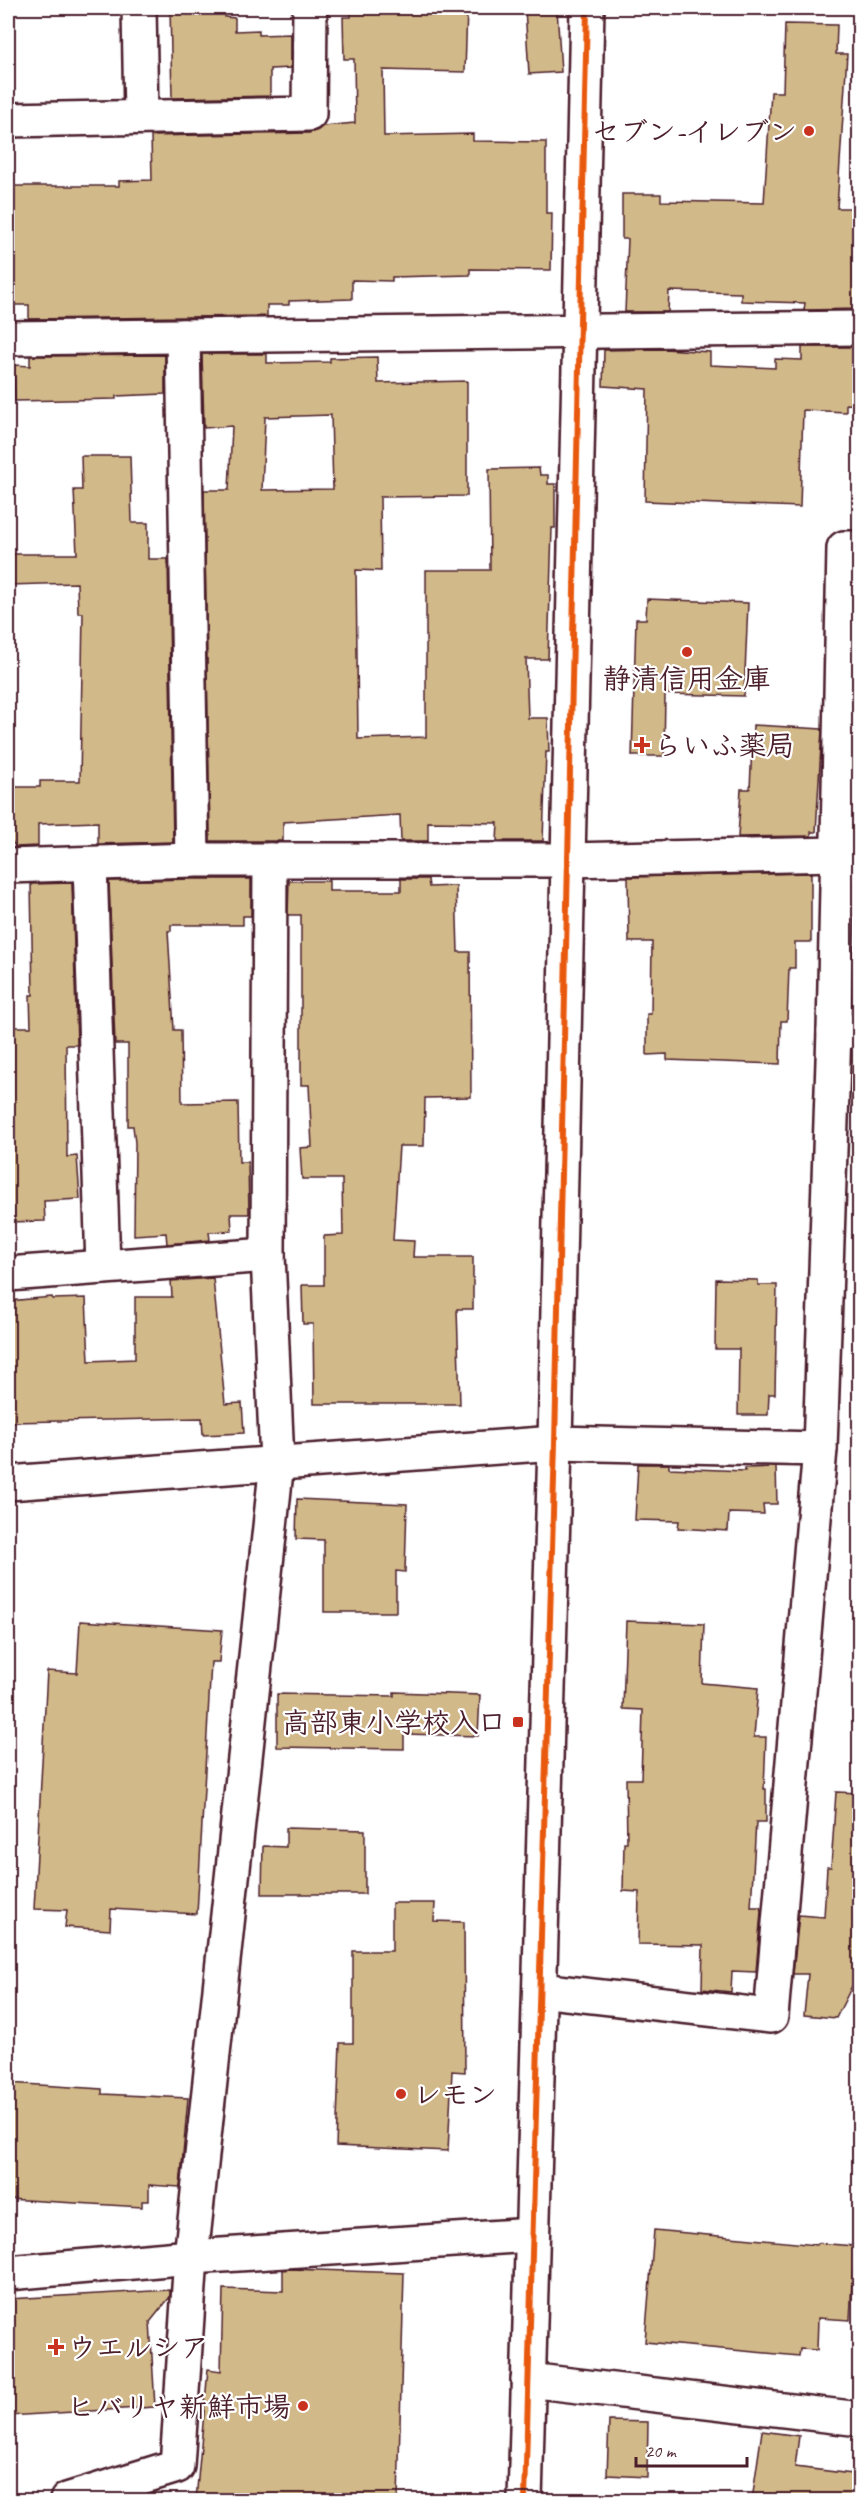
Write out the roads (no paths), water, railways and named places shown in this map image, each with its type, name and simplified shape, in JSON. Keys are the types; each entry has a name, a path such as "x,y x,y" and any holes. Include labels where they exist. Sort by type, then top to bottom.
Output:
{"street":[{"path":"139,8 141,117"},
{"path":"8,120 309,114 310,8"},
{"path":"525,2500 555,1443 587,8"},
{"path":"8,338 860,328"},
{"path":"183,336 192,861"},
{"path":"540,1990 771,2016 820,1449 847,1031 838,854 844,548 860,548"},
{"path":"8,866 270,860 567,861 838,854"},
{"path":"67,2500 177,2466 191,2257 277,1462 268,1255 270,860"},
{"path":"90,864 103,1267"},
{"path":"8,1274 268,1255"},
{"path":"8,1484 277,1462 555,1443 820,1449"},
{"path":"8,2273 191,2257 532,2235"},
{"path":"528,2380 860,2419"}],"place":[{"name":"セブン-イレブン","path":"809,131"},
{"name":"静清信用金庫","path":"687,652"},
{"name":"らいふ薬局","path":"642,745"},
{"name":"高部東小学校入口","path":"518,1722"},
{"name":"レモン","path":"401,2094"},
{"name":"ウエルシア","path":"56,2347"},
{"name":"ヒバリヤ新鮮市場","path":"303,2406"}]}
